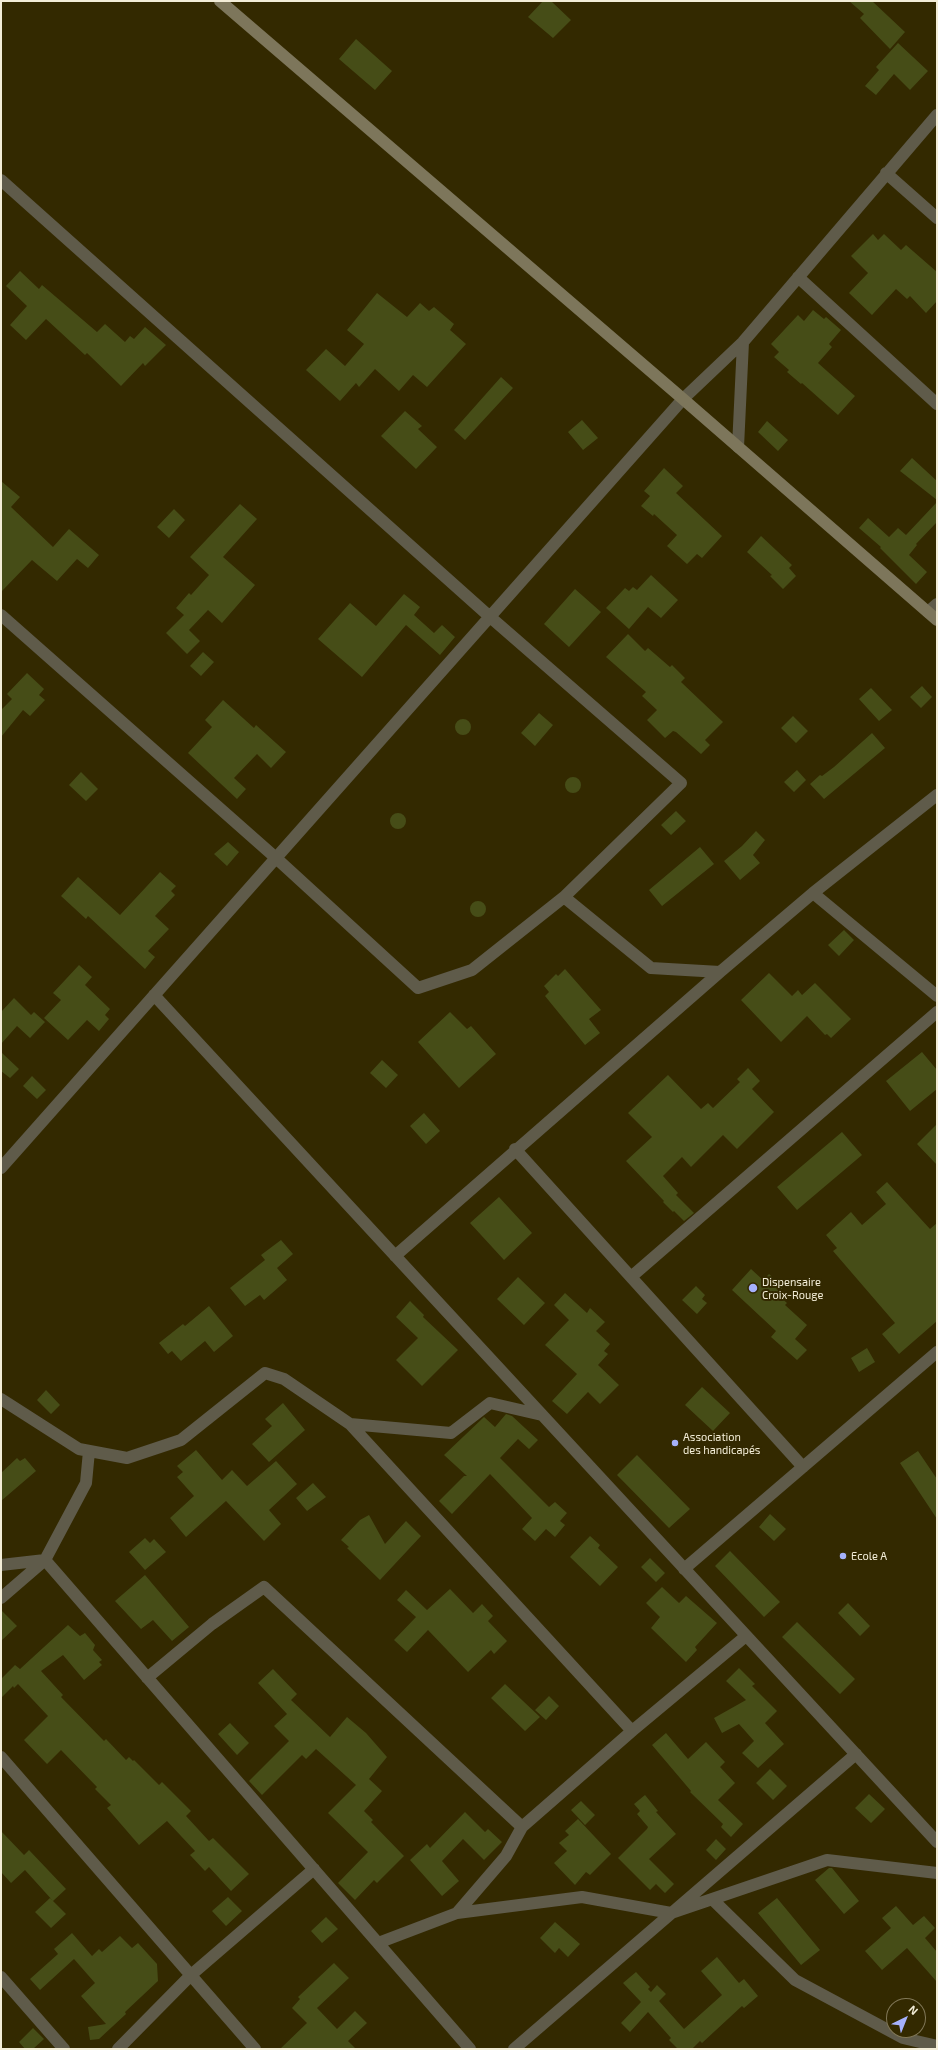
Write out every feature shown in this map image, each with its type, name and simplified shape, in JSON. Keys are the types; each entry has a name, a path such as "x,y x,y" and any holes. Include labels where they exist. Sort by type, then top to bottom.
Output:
{"main road":[{"path":"220,1 683,398 738,447 932,608 937,620"}],"street":[{"path":"1,1168 683,398 743,342 937,115"},
{"path":"886,173 937,218"},
{"path":"1,180 489,616 681,783 564,896 472,970 418,988 276,858 1,615"},
{"path":"798,277 937,404"},
{"path":"738,447 743,342"},
{"path":"395,1256 515,1149 720,972 813,893 937,795"},
{"path":"813,893 937,996"},
{"path":"564,896 651,968 720,972"},
{"path":"154,995 937,1842"},
{"path":"631,1277 937,1012"},
{"path":"515,1149 803,1467"},
{"path":"684,1569 937,1352"},
{"path":"1,1399 79,1449 127,1458 181,1440 265,1373 284,1379 350,1424 632,1731"},
{"path":"350,1424 451,1433 490,1403 542,1415"},
{"path":"1,1598 45,1560 86,1483 89,1451"},
{"path":"1,1565 45,1560"},
{"path":"45,1560 470,2049"},
{"path":"147,1678 212,1624 264,1587 522,1827"},
{"path":"458,1913 506,1856 522,1827 632,1731 746,1636"},
{"path":"514,2049 856,1754"},
{"path":"1,1757 255,2049"},
{"path":"378,1943 458,1913 582,1897 671,1913 827,1860 937,1873"},
{"path":"118,2049 191,1976 314,1869"},
{"path":"712,1899 795,1980 903,2038 937,2046"},
{"path":"1,1977 64,2049"}],"building":[{"path":"543,1 551,1 571,20 553,38 528,17"},
{"path":"849,1 872,1 905,32 890,49 860,18 864,14"},
{"path":"356,39 392,71 375,90 339,59"},
{"path":"898,43 928,71 910,90 894,74 876,95 865,86 879,70 876,67"},
{"path":"873,234 878,240 884,234 901,250 906,245 937,272 937,301 926,313 910,296 907,299 896,289 872,315 849,293 868,273 851,256"},
{"path":"20,271 39,289 42,285 97,332 105,324 125,342 130,336 134,339 145,327 166,345 145,366 143,363 121,386 87,353 85,355 46,319 26,340 10,325 27,306 6,286"},
{"path":"377,293 407,317 420,303 429,311 434,307 454,324 450,330 466,344 427,387 413,375 399,391 375,369 359,387 356,383 340,401 306,370 326,349 345,366 364,344 347,330"},
{"path":"813,310 824,319 826,317 841,330 829,344 832,347 818,363 855,396 838,415 802,383 801,384 787,372 789,370 774,357 779,352 771,344 798,315 804,321"},
{"path":"501,377 513,388 465,440 454,430"},
{"path":"405,411 422,426 418,429 437,447 416,469 381,436"},
{"path":"582,420 598,438 583,450 568,432"},
{"path":"767,421 788,440 778,451 758,432"},
{"path":"912,458 937,481 937,500 900,471"},
{"path":"664,468 683,486 676,493 722,536 702,558 697,554 687,564 667,546 677,535 654,514 653,516 641,506 650,496 644,491"},
{"path":"1,481 20,497 11,507 53,547 69,529 99,555 88,568 77,559 57,581 32,560 1,592"},
{"path":"937,502 937,522 916,544 917,545 909,555 927,572 916,584 880,548 881,547 859,528 868,518 889,537 898,528 906,535"},
{"path":"240,504 257,519 223,557 255,585 222,623 208,610 189,630 200,641 187,654 166,633 184,615 176,608 189,593 191,595 209,575 190,557"},
{"path":"174,509 185,520 169,538 157,527"},
{"path":"761,536 792,565 789,568 796,576 783,589 770,576 772,575 747,552"},
{"path":"651,575 678,600 661,618 648,607 629,629 606,608 625,588 629,591 633,587 637,590"},
{"path":"575,589 601,612 569,647 544,624"},
{"path":"404,594 420,607 414,615 434,633 442,625 455,637 440,655 406,625 362,677 318,639 350,603 376,626"},
{"path":"628,634 645,651 648,648 670,667 672,665 685,678 681,682 723,722 705,740 710,745 701,754 676,732 673,731 665,738 647,720 657,710 642,696 646,692 606,657"},
{"path":"203,652 214,662 201,676 190,666"},
{"path":"27,673 44,689 39,695 45,700 30,716 23,710 1,737 1,710 12,699 7,694"},
{"path":"922,686 932,697 921,708 910,697"},
{"path":"871,688 892,710 879,721 859,699"},
{"path":"223,700 254,728 256,725 286,752 271,768 257,754 234,778 246,789 237,799 188,753 212,727 205,720"},
{"path":"539,713 553,725 535,746 521,733"},
{"path":"793,716 808,731 796,743 781,728"},
{"path":"463,719 469,721 471,727 469,733 463,735 457,733 455,727 457,721"},
{"path":"872,733 885,748 824,799 810,784 820,775 822,776 834,767"},
{"path":"797,770 806,780 794,792 784,782"},
{"path":"81,772 98,789 86,801 69,785"},
{"path":"573,777 579,779 581,785 579,791 573,793 567,791 565,785 567,779"},
{"path":"676,811 686,821 671,835 661,825"},
{"path":"398,813 404,815 406,821 404,827 398,829 392,827 390,821 392,815"},
{"path":"756,831 765,840 753,855 760,863 740,880 724,861 742,846"},
{"path":"228,842 239,852 227,866 214,854"},
{"path":"700,847 714,864 662,906 649,890"},
{"path":"160,872 176,886 171,891 175,895 155,916 169,929 148,951 155,957 145,969 88,916 86,919 61,896 78,877 120,915"},
{"path":"478,901 484,903 486,909 484,915 478,917 472,915 470,909 472,903"},
{"path":"844,930 854,940 839,956 828,945"},
{"path":"79,965 92,977 85,985 110,1009 105,1015 109,1019 99,1031 87,1020 68,1040 44,1018 61,1000 53,993"},
{"path":"565,969 601,1010 589,1019 600,1033 585,1045 545,996 549,992 544,986 556,974 558,976"},
{"path":"769,973 792,996 798,990 802,995 815,983 851,1019 831,1038 827,1034 825,1035 807,1016 781,1042 741,1000"},
{"path":"14,998 31,1015 34,1012 45,1022 30,1038 17,1026 1,1044 1,1012"},
{"path":"450,1012 467,1029 471,1026 496,1054 459,1088 418,1042"},
{"path":"1,1052 19,1069 10,1078 1,1071"},
{"path":"922,1052 937,1070 937,1089 910,1111 886,1081"},
{"path":"382,1060 398,1075 386,1088 370,1073"},
{"path":"748,1068 760,1081 752,1089 774,1112 737,1149 723,1135 691,1167 682,1157 663,1176 678,1193 676,1195 694,1213 684,1221 663,1202 664,1201 626,1161 652,1137 628,1113 668,1075 701,1109 708,1103 713,1108 740,1082 737,1079"},
{"path":"32,1076 46,1090 37,1099 23,1086"},
{"path":"424,1113 440,1131 426,1144 410,1126"},
{"path":"937,1124 937,1165 917,1144"},
{"path":"842,1132 862,1155 797,1210 777,1187"},
{"path":"887,1182 930,1229 937,1223 937,1321 899,1354 882,1334 895,1323 833,1251 837,1248 826,1235 851,1212 862,1225 886,1204 876,1192"},
{"path":"499,1197 532,1233 504,1260 470,1223"},
{"path":"281,1240 293,1254 277,1268 287,1280 264,1300 260,1295 245,1306 230,1288 265,1260 261,1255"},
{"path":"751,1269 763,1280 769,1274 783,1287 777,1294 787,1303 785,1305 807,1325 795,1339 807,1350 797,1360 771,1337 776,1331 732,1290"},
{"path":"518,1277 545,1303 524,1325 497,1299"},
{"path":"696,1286 705,1295 702,1299 707,1303 697,1314 682,1300"},
{"path":"565,1293 587,1313 590,1308 605,1322 596,1331 610,1344 604,1351 608,1354 598,1365 619,1385 600,1404 588,1392 567,1414 552,1401 577,1374 545,1345 569,1320 554,1305"},
{"path":"410,1301 424,1315 423,1317 458,1350 422,1386 396,1360 418,1338 396,1317"},
{"path":"209,1306 233,1336 214,1352 205,1341 181,1361 172,1351 168,1354 159,1343 183,1324 185,1326"},
{"path":"867,1348 875,1362 859,1372 851,1358"},
{"path":"702,1387 730,1413 713,1431 685,1405"},
{"path":"46,1390 60,1405 51,1414 37,1400"},
{"path":"283,1403 305,1430 269,1462 252,1444 272,1426 265,1419"},
{"path":"506,1414 512,1416 538,1440 529,1449 518,1439 500,1458 549,1507 555,1502 567,1513 560,1521 565,1525 555,1537 546,1529 535,1541 522,1529 532,1518 490,1474 452,1514 439,1501 464,1476 467,1476 444,1455 484,1417 495,1427"},
{"path":"196,1450 222,1480 232,1470 247,1486 276,1461 297,1484 269,1510 281,1524 264,1541 226,1501 186,1537 170,1518 194,1496 177,1477 183,1472 177,1466"},
{"path":"918,1451 937,1479 937,1519 900,1463"},
{"path":"637,1455 690,1509 669,1528 617,1475"},
{"path":"17,1458 20,1461 25,1458 36,1471 1,1501 1,1473"},
{"path":"313,1483 326,1497 307,1511 296,1498"},
{"path":"770,1514 786,1529 774,1541 759,1527"},
{"path":"369,1515 385,1544 406,1521 421,1536 380,1580 347,1548 349,1547 341,1540 360,1520"},
{"path":"590,1536 600,1545 598,1548 618,1567 600,1586 570,1557"},
{"path":"145,1538 150,1543 154,1539 166,1552 145,1570 129,1552"},
{"path":"730,1551 780,1602 764,1617 715,1566"},
{"path":"650,1558 665,1573 656,1582 641,1567"},
{"path":"145,1575 189,1627 172,1641 153,1620 141,1629 115,1601"},
{"path":"662,1587 679,1603 686,1596 717,1623 695,1647 697,1650 686,1662 651,1628 660,1617 646,1603"},
{"path":"450,1589 473,1613 482,1604 493,1616 488,1621 507,1641 494,1654 491,1650 468,1672 428,1630 407,1652 394,1640 416,1617 397,1600 406,1590 427,1610"},
{"path":"848,1603 870,1626 860,1636 838,1613"},
{"path":"1,1610 17,1626 1,1641"},
{"path":"797,1622 855,1679 840,1694 782,1637"},
{"path":"68,1625 80,1636 85,1633 95,1645 93,1650 102,1660 99,1662 102,1665 84,1680 63,1655 41,1671 63,1695 61,1697 104,1741 106,1739 126,1760 129,1757 133,1761 134,1760 159,1785 162,1782 191,1811 186,1816 209,1841 213,1838 249,1874 231,1891 209,1867 205,1871 190,1855 195,1851 167,1821 139,1845 107,1808 111,1805 95,1789 97,1787 61,1750 47,1764 24,1740 48,1716 18,1684 14,1688 13,1686 1,1698 1,1679 15,1665 20,1669"},
{"path":"739,1668 755,1684 752,1686 777,1711 765,1723 784,1744 758,1768 742,1753 754,1741 739,1724 722,1733 714,1718 746,1700 726,1681"},
{"path":"273,1669 297,1694 291,1700 330,1737 347,1717 366,1733 387,1757 369,1779 382,1791 364,1811 373,1820 371,1822 404,1856 377,1883 374,1880 355,1900 338,1883 368,1852 328,1813 356,1785 316,1749 306,1759 302,1755 262,1795 249,1781 289,1741 274,1726 287,1714 258,1683"},
{"path":"505,1684 540,1717 525,1731 491,1698"},
{"path":"549,1696 559,1706 546,1720 535,1710"},
{"path":"230,1723 249,1743 237,1755 218,1734"},
{"path":"666,1733 688,1759 706,1742 725,1762 720,1767 735,1783 718,1800 743,1824 731,1837 721,1827 723,1824 690,1792 691,1791 652,1745"},
{"path":"770,1769 787,1786 773,1800 756,1783"},
{"path":"869,1794 885,1809 871,1823 855,1808"},
{"path":"645,1795 658,1811 656,1812 676,1834 649,1859 674,1884 665,1893 656,1884 650,1890 618,1858 648,1827 637,1814 640,1811 634,1804"},
{"path":"581,1801 595,1815 585,1825 571,1810"},
{"path":"465,1812 485,1832 488,1829 502,1842 484,1860 463,1839 442,1861 459,1881 442,1896 410,1860 427,1844 430,1848"},
{"path":"578,1819 611,1854 590,1875 586,1872 575,1885 554,1863 567,1851 559,1843 569,1835 565,1831"},
{"path":"1,1831 24,1855 29,1850 66,1889 53,1901 25,1870 11,1883 1,1872"},
{"path":"716,1839 726,1849 716,1860 706,1850"},
{"path":"829,1868 832,1868 859,1901 844,1914 815,1880"},
{"path":"228,1897 242,1911 226,1926 212,1911"},
{"path":"50,1898 66,1914 51,1928 35,1912"},
{"path":"777,1898 820,1950 801,1965 758,1913"},
{"path":"896,1906 913,1925 924,1916 935,1928 925,1938 937,1952 937,1982 907,1948 882,1970 865,1951 891,1928 882,1918"},
{"path":"326,1917 338,1929 322,1943 311,1931"},
{"path":"555,1922 580,1944 568,1957 559,1948 555,1953 540,1938"},
{"path":"72,1933 92,1956 99,1949 102,1952 120,1936 132,1948 138,1943 157,1964 158,1981 99,2039 90,2040 88,2027 106,2024 81,1996 95,1983 74,1959 40,1990 30,1979 58,1954 54,1949"},
{"path":"717,1957 739,1983 744,1979 758,1996 744,2008 742,2006 702,2043 700,2041 692,2049 678,2049 669,2040 671,2038 648,2012 630,2032 621,2023 641,2002 623,1983 636,1972 650,1987 648,1989 651,1992 657,1985 666,1994 659,2001 684,2029 722,1995 701,1971"},
{"path":"334,1963 349,1978 317,2008 337,2029 355,2011 367,2023 348,2041 356,2049 280,2049 307,2023 292,2008 300,1999 298,1997"},
{"path":"33,2028 44,2039 33,2049 25,2049 19,2042"}],"place":[{"name":"Dispensaire Croix-Rouge","path":"753,1288"},
{"name":"Association des handicapés","path":"675,1443"},
{"name":"Ecole A","path":"843,1556"}]}
